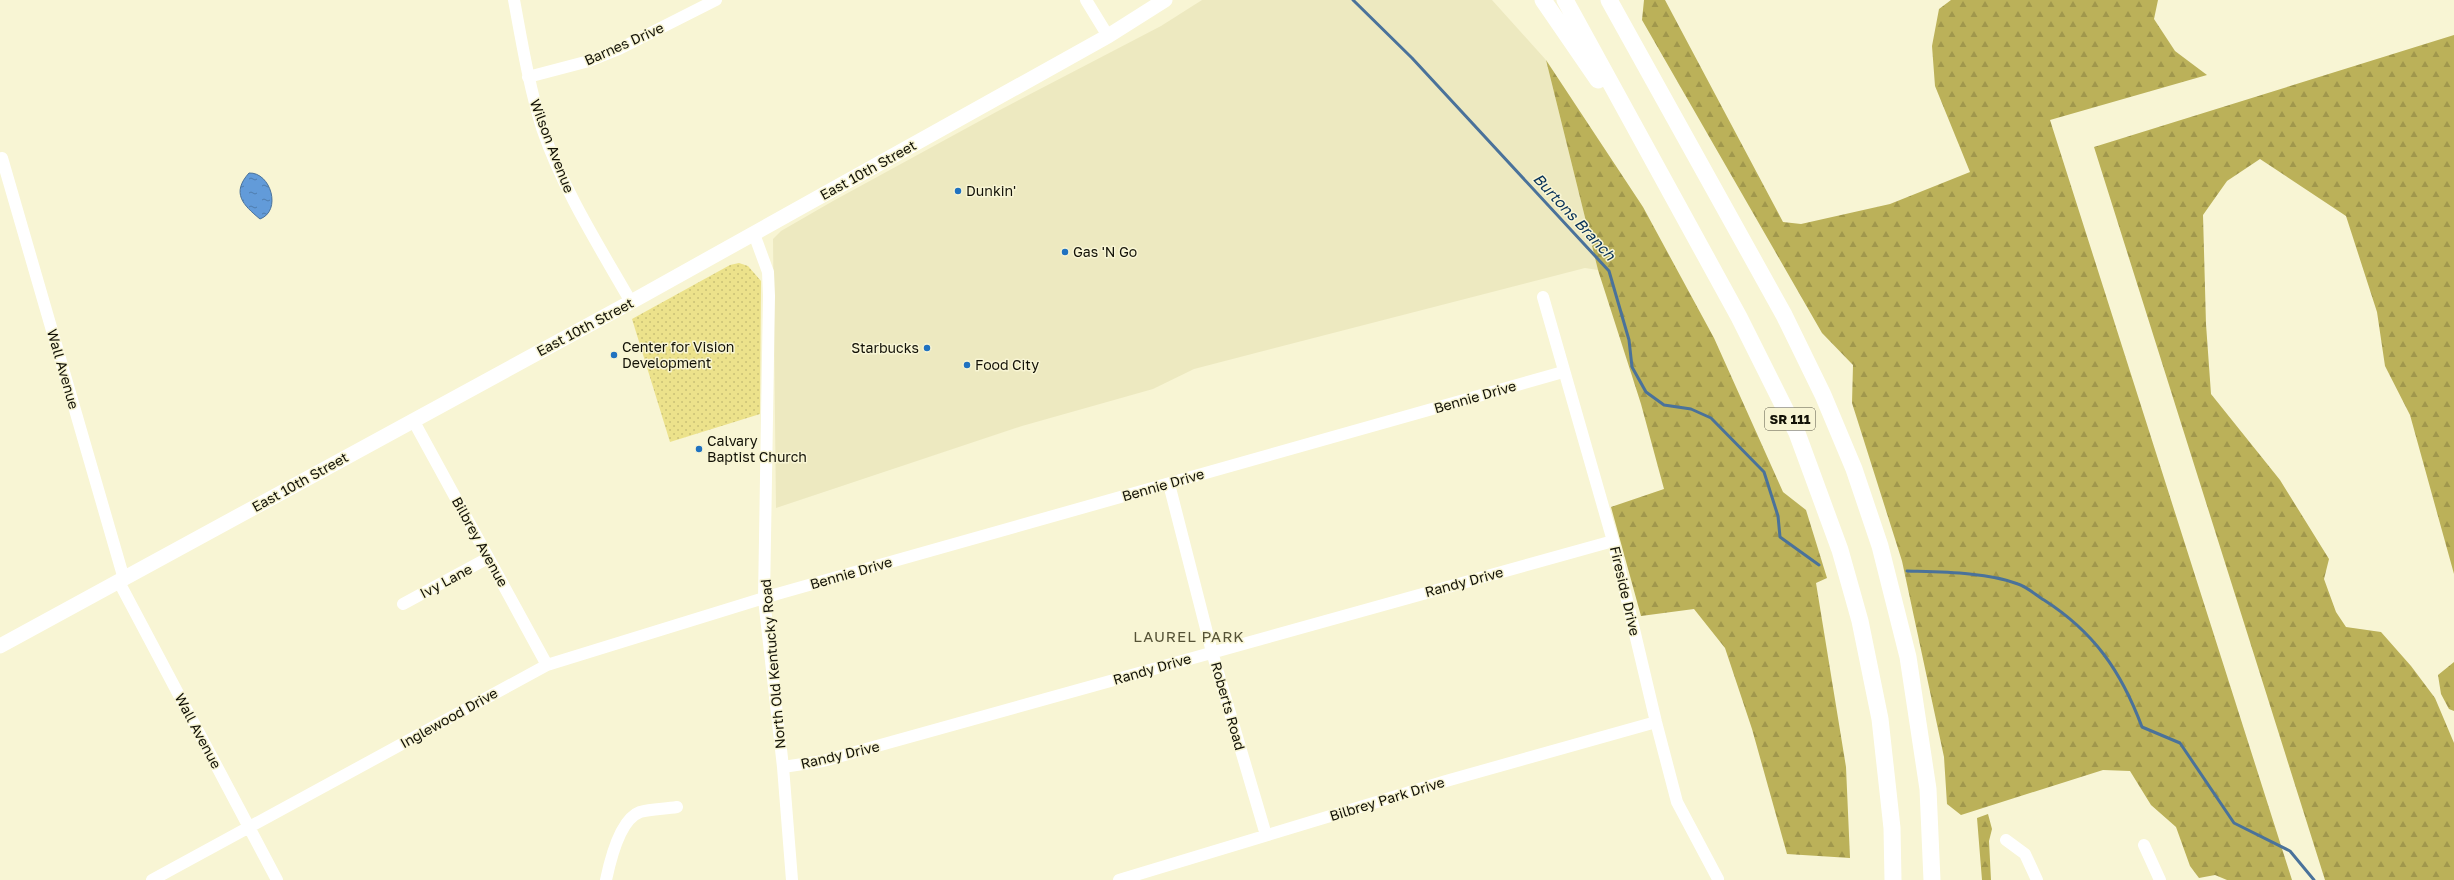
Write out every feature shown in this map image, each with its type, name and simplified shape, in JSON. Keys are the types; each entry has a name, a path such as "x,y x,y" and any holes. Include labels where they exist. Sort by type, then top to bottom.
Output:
{"highway":[{"path":"1543,0 1653,160"},
{"name":"SR 111","path":"1565,0 1739,317 1797,433 1840,550 1860,621 1880,719 1892,828 1893,880"},
{"name":"SR 111","path":"1610,0 1784,315 1823,395 1854,469 1880,546 1908,657 1928,789 1932,880"}],"main road":[{"name":"East 10th Street","path":"0,646 754,234 1108,36 1165,0"}],"street":[{"name":"Wilson Avenue","path":"514,0 528,77 542,129 574,202 631,302"},
{"name":"Barnes Drive","path":"528,77 589,61 619,49 716,0"},
{"path":"1086,0 1108,36"},
{"name":"Wall Avenue","path":"2,158 121,580 277,880"},
{"name":"North Old Kentucky Road","path":"754,234 768,272 769,296 764,599 783,767 792,880"},
{"name":"Fireside Drive","path":"1543,297 1562,372 1613,541 1656,722 1677,802 1717,880"},
{"name":"Bennie Drive","path":"764,599 1562,372"},
{"name":"Bilbrey Avenue","path":"413,420 547,665"},
{"name":"Roberts Road","path":"1169,484 1212,652 1266,835"},
{"name":"Randy Drive","path":"783,767 822,761 1613,541"},
{"name":"Ivy Lane","path":"403,604 488,558"},
{"name":"Inglewood Drive","path":"152,880 547,665 764,599"},
{"name":"Bilbrey Park Drive","path":"1119,880 1266,835 1656,722"},
{"path":"606,880 615,846 627,821 639,812 677,807"},
{"path":"2006,840 2025,854 2037,880"},
{"path":"2144,845 2160,880"}],"shaded area":[{"path":"1202,0 1492,0 1546,60 1598,270 1585,268 1194,369 1153,389 1022,426 776,508 773,239 781,231 833,201 998,111 1161,26"},
{"path":"739,263 748,266 761,281 760,414 670,442 632,319 730,265"}],"green space":[{"path":"1644,0 1665,0 1783,222 1801,224 1890,204 1970,172 1935,86 1932,46 1939,9 1951,0 2158,0 2154,19 2175,51 2207,75 2050,120 2292,880 2227,880 2215,875 2199,878 2190,866 2176,827 2151,805 2130,771 2103,770 1961,815 1947,804 1944,757 1902,561 1852,403 1853,365 1822,333 1642,20"},
{"path":"2454,35 2454,574 2410,415 2385,366 2377,312 2346,216 2260,159 2227,181 2203,215 2206,324 2211,394 2280,480 2329,559 2324,579 2336,612 2346,627 2381,632 2411,666 2435,698 2454,743 2454,880 2325,880 2094,147"},
{"path":"1546,60 1643,207 1714,338 1783,492 1806,510 1827,578 1816,583 1846,767 1850,858 1787,854 1752,729 1725,648 1694,609 1641,616 1611,507 1664,489 1641,404 1598,270"},
{"path":"2454,662 2454,711 2449,709 2441,694 2438,675"},
{"path":"1988,814 1992,829 1989,841 1991,880 1982,880 1977,818"}],"water":[{"path":"249,173 257,174 263,179 268,185 271,193 271,208 267,215 260,219 244,204 241,198 241,187"}],"waterway":[{"name":"Burtons Branch","path":"1353,0 1412,58 1609,271 1629,340 1632,367 1646,392 1664,405 1691,409 1711,418 1764,472 1778,516 1780,537 1819,565"},
{"name":"Burtons Branch","path":"1907,571 1963,573 2006,580 2025,587 2062,612 2077,625 2104,654 2125,688 2142,727 2180,743 2234,823 2290,851 2314,880"}],"place":[{"name":"Dunkin'","path":"958,191"},
{"name":"Gas 'N Go","path":"1065,252"},
{"name":"Starbucks","path":"927,348"},
{"name":"Center for Vision Development","path":"614,355"},
{"name":"Food City","path":"967,365"},
{"name":"Calvary Baptist Church","path":"699,449"}],"district":[{"name":"LAUREL PARK","path":"1189,637"}]}
